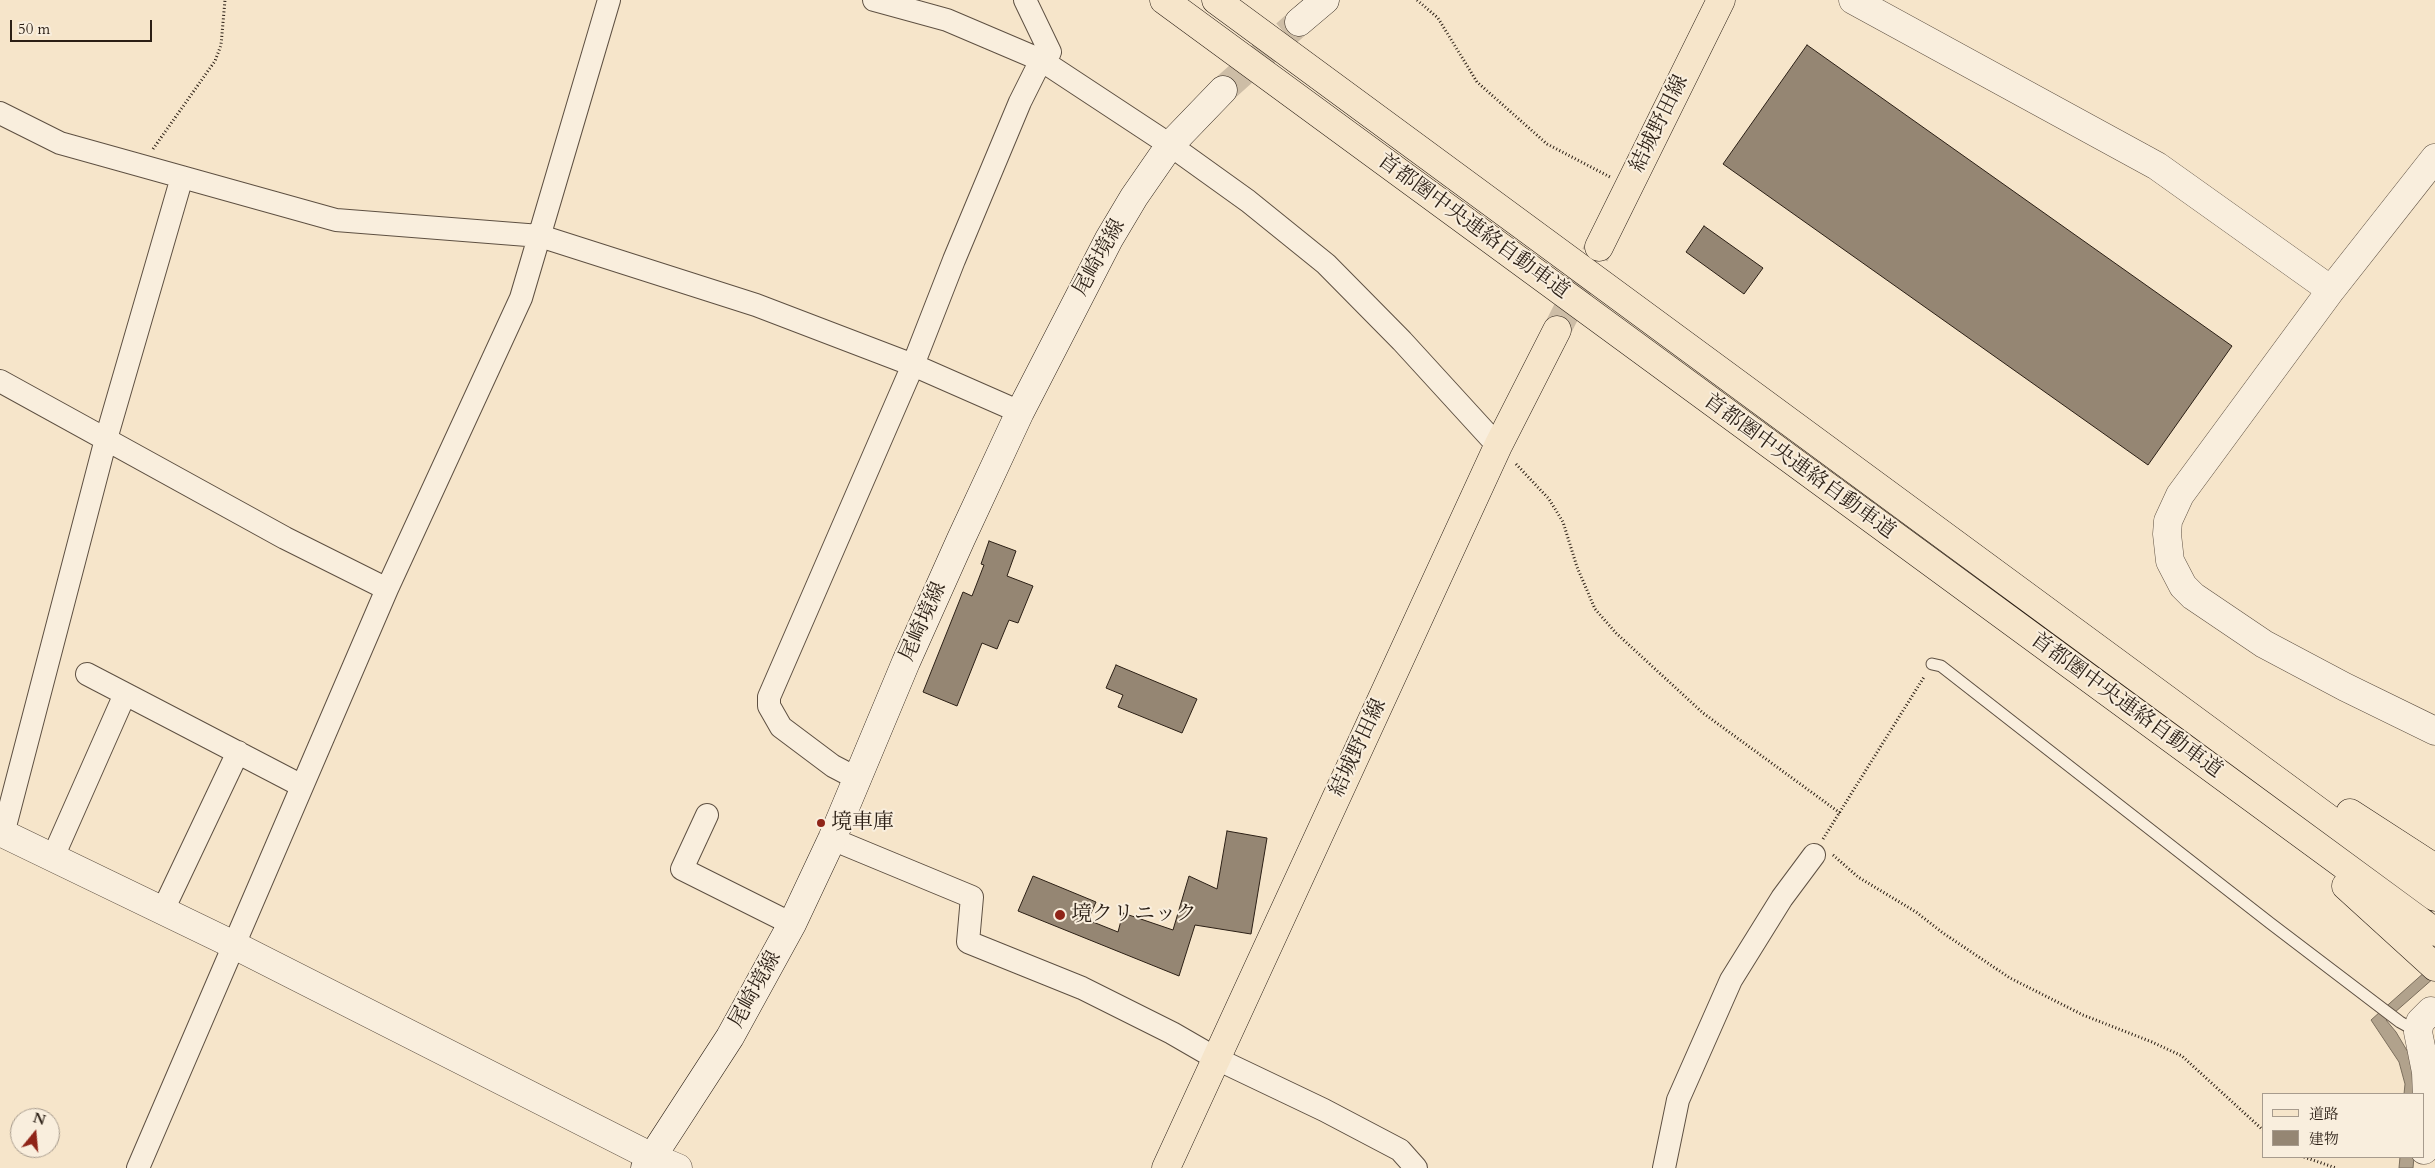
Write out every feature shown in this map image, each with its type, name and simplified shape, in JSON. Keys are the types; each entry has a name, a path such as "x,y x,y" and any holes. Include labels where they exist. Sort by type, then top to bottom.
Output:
{"main road":[{"name":"首都圏中央連絡自動車道","path":"1164,0 2435,932"},
{"name":"首都圏中央連絡自動車道","path":"1216,0 2435,897"},
{"name":"結城野田線","path":"1599,247 1721,0"},
{"name":"結城野田線","path":"1166,1168 1498,446 1557,330"},
{"path":"2158,692 2435,868"},
{"path":"2319,848 2339,880 2435,968"}],"street":[{"path":"138,1168 387,588 521,298 609,0"},
{"path":"874,0 947,20 1042,60 1170,145 1248,201 1326,264 1402,341 1498,446"},
{"path":"856,778 833,766 781,727 769,706 769,697 913,365 954,260 1020,102 1042,60 1050,52 1024,0"},
{"path":"1299,22 1325,0"},
{"path":"1852,0 2157,166 2331,290"},
{"name":"尾崎境線","path":"648,1163 730,1037 792,924 832,839 910,653 1020,412 1109,239 1134,197 1170,145 1223,90"},
{"path":"0,113 60,143 336,220 540,236 756,305 913,365 1020,412"},
{"path":"2435,158 2331,290 2180,495 2168,520 2167,534 2168,555 2176,574 2193,596 2264,644 2345,687 2435,731"},
{"path":"182,177 106,440 2,833 234,944 648,1163 678,1168"},
{"path":"0,381 285,538 387,588"},
{"path":"87,674 302,786"},
{"path":"53,858 125,694"},
{"path":"163,910 238,752"},
{"path":"707,815 682,869 792,924"},
{"path":"832,839 972,897 968,942 1082,988 1172,1033 1217,1059 1324,1110 1400,1150 1416,1168"},
{"path":"1664,1168 1678,1100 1731,980 1782,898 1821,853"},
{"path":"2424,1022 2427,1098 2425,1133"}],"lane":[{"path":"1932,664 1941,666 2277,929 2400,1022 2424,1022"}],"path":[{"path":"141,166 214,61 221,46 225,0"},
{"path":"1417,0 1438,18 1476,82 1547,144 1629,187"},
{"path":"1498,446 1549,498 1563,522 1577,567 1596,609 1616,633 1703,713 1840,812"},
{"path":"1932,664 1840,812 1821,853 1916,912 1943,933 2010,978 2082,1015 2152,1042 2182,1056 2262,1129"},
{"path":"2307,1158 2336,1168"}],"shaded area":[{"path":"2435,963 2435,977 2386,1020 2396,1032 2412,1059 2418,1093 2404,1093 2405,1084 2399,1062 2371,1020"},
{"path":"2400,1158 2414,1158 2413,1168 2399,1168"}],"building":[{"path":"1807,45 2232,346 2148,465 1723,164"},
{"path":"1704,226 1763,268 1744,294 1686,252"},
{"path":"989,541 1016,551 1007,576 1033,586 1018,623 1009,620 997,649 982,643 957,706 923,692 963,592 972,596 984,565 981,564"},
{"path":"1116,665 1197,699 1182,733 1118,707 1123,695 1106,688"},
{"path":"1227,831 1267,838 1251,934 1195,925 1179,976 1018,911 1033,876 1096,902 1088,920 1118,932 1123,913 1173,930 1189,876 1217,889"}],"tunnel":[{"path":"1223,90 1299,22"},
{"path":"1557,330 1597,251"}],"place":[{"name":"境車庫","path":"821,823"},
{"name":"境クリニック","path":"1060,915"}]}
